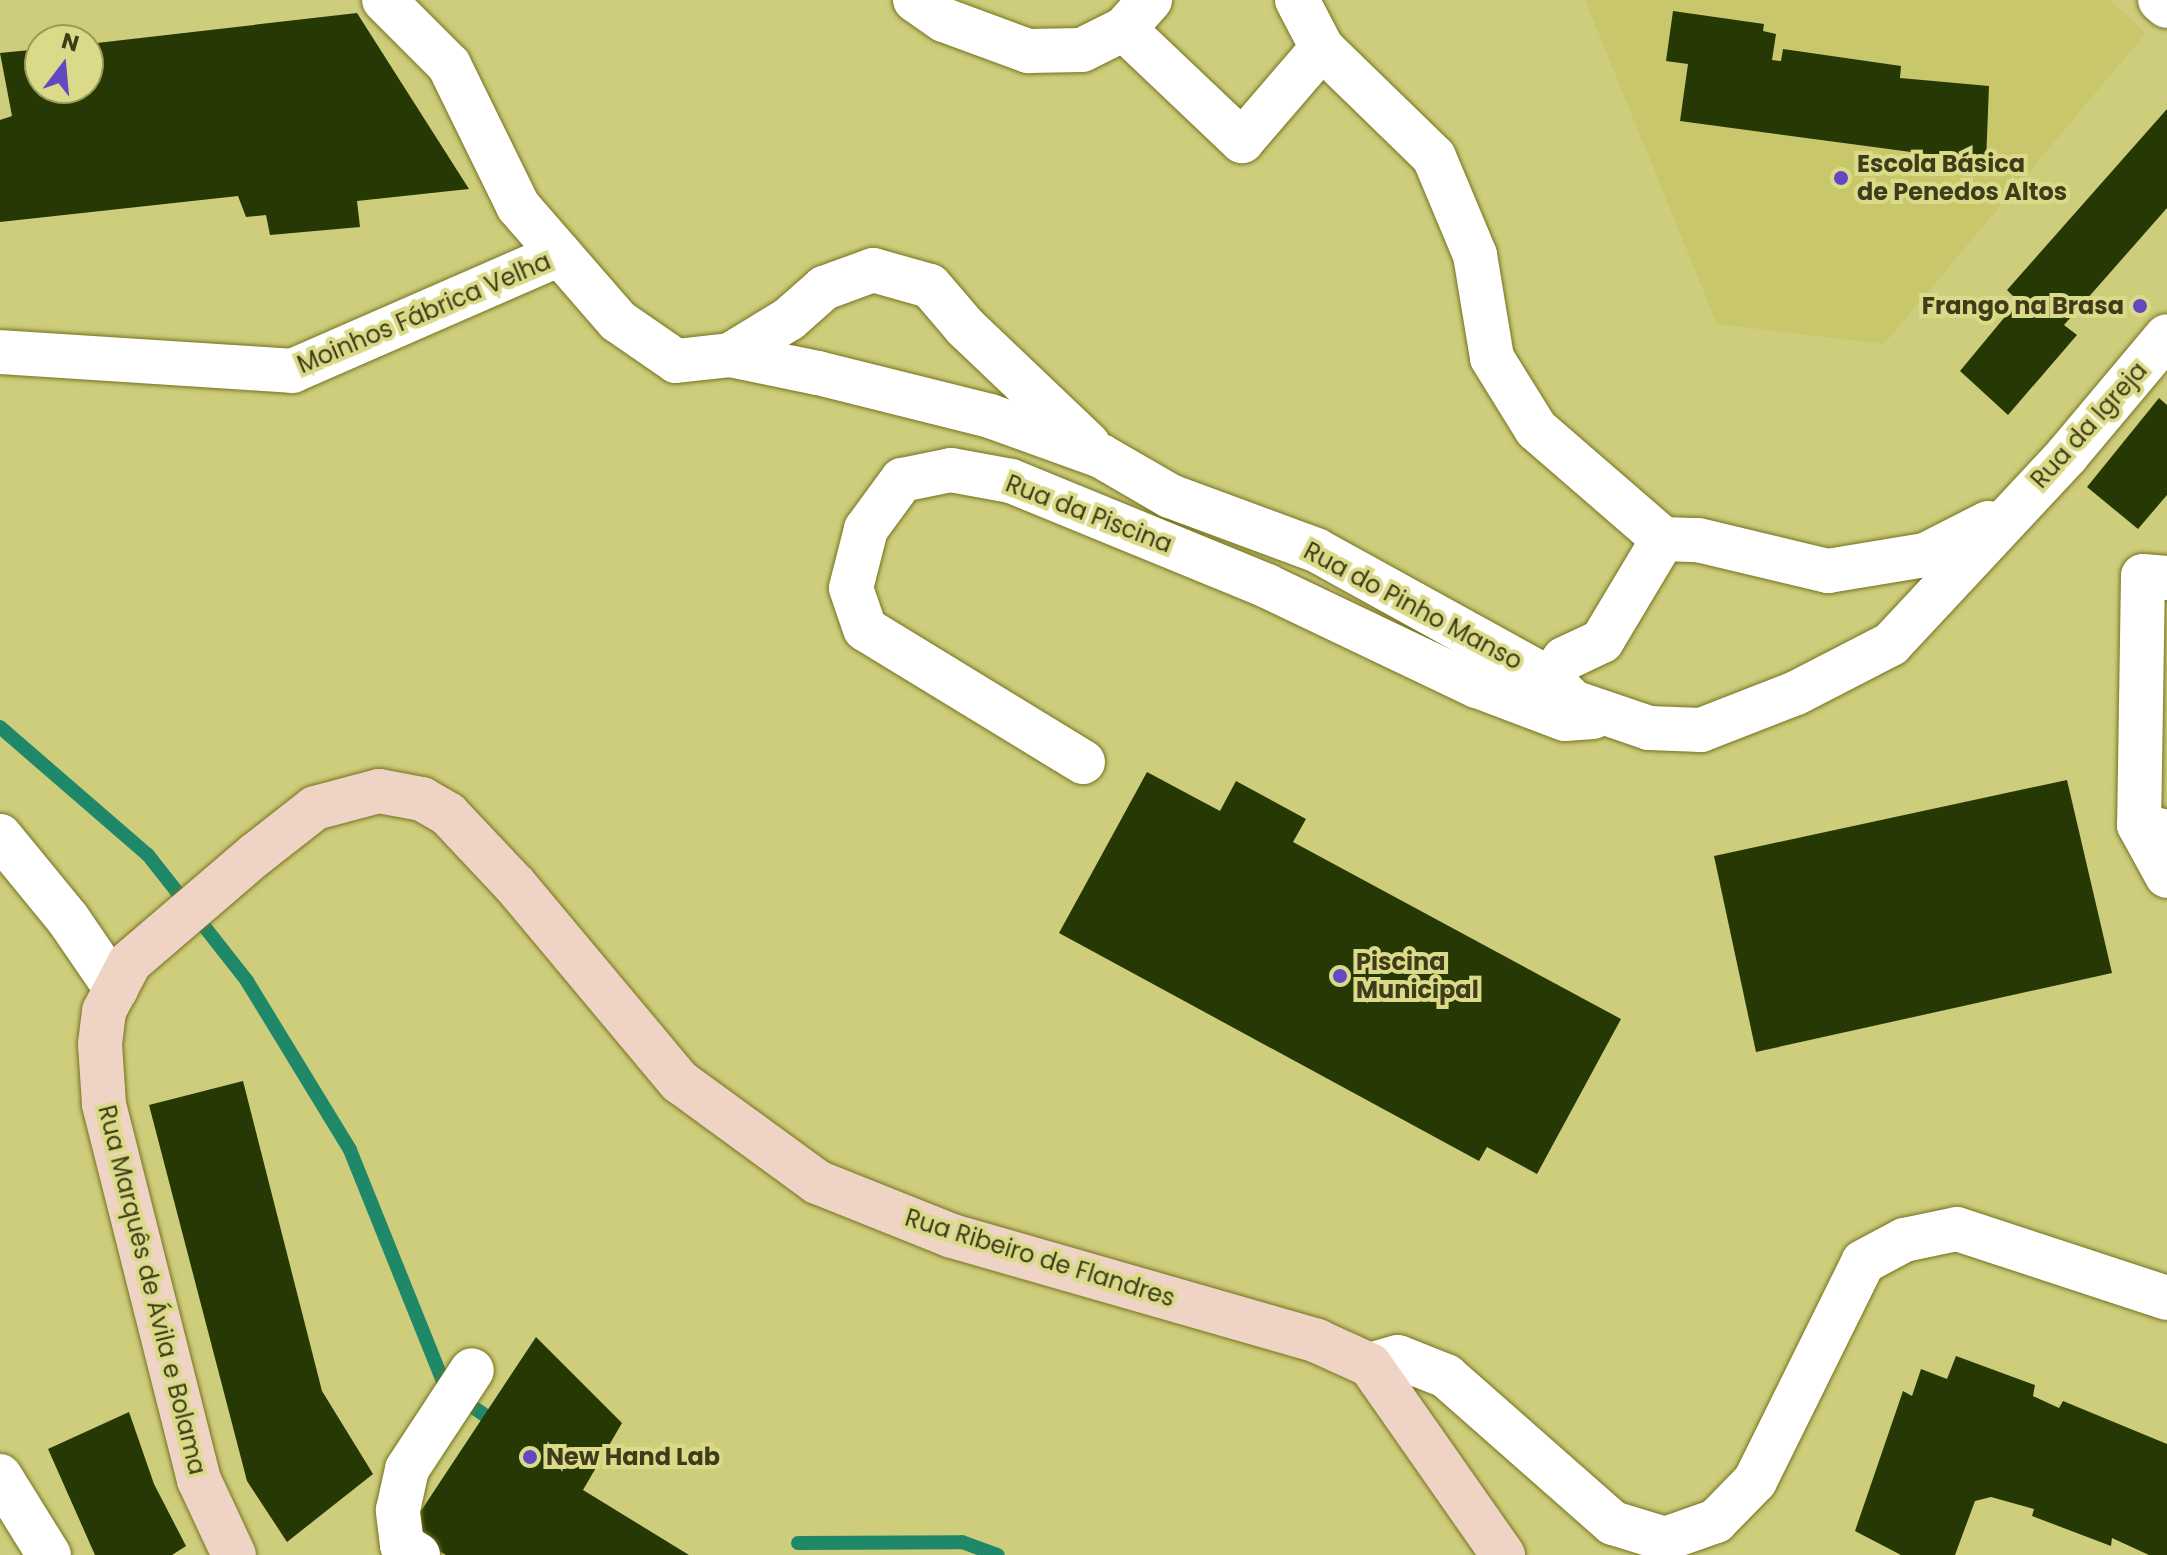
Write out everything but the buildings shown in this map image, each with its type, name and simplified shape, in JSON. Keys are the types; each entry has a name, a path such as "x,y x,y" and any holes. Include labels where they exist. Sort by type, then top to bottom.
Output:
{"main road":[{"name":"Rua Ribeiro de Flandres","path":"192,909 315,808 379,791 422,799 448,814 515,885 680,1082 817,1182 952,1236 1317,1341 1370,1365"},
{"name":"Rua Marquês de Ávila e Bolama","path":"192,909 123,976 104,1011 100,1044 104,1104 199,1480 234,1555"},
{"path":"1370,1365 1503,1555"}],"street":[{"name":"Rua do Pinho Manso","path":"384,0 449,65 518,206 618,321 676,361 730,355 990,416 1101,456 1170,496 1316,550 1550,679 1573,702 1615,716"},
{"path":"915,0 944,20 1028,51 1082,50 1137,14 1242,141 1322,48"},
{"path":"1297,0 1322,48 1434,157 1475,255 1492,358 1536,429 1663,539 1698,540 1828,571 1925,555 2009,513"},
{"path":"2160,0 2167,6"},
{"name":"Moinhos Fábrica Velha","path":"0,352 292,371 560,254"},
{"name":"Rua do Pinho Manso","path":"730,355 789,319 824,288 873,270 930,286 965,327 1101,456"},
{"name":"Rua da Igreja","path":"1615,716 1649,728 1701,730 1837,672 1891,644 2009,513 2067,455 2167,336"},
{"name":"Rua da Piscina","path":"1083,762 865,629 851,588 866,529 902,480 951,470 1011,481 1267,586 1477,686 1565,719 1615,716"},
{"path":"1550,679 1564,659 1602,641 1663,539"},
{"path":"2167,578 2143,576 2153,829 2167,876"},
{"path":"0,836 68,919 123,976"},
{"path":"1370,1365 1398,1357 1446,1376 1613,1523 1665,1539 1716,1521 1755,1481 1863,1262 1904,1240 1957,1229 2167,1298"},
{"path":"418,1555 402,1545 398,1510 407,1469 472,1370"},
{"path":"0,1476 49,1555"}],"shaded area":[{"name":"Escola Básica de Penedos Altos","path":"1585,0 2110,0 2146,33 1884,344 1717,324"}],"waterway":[{"path":"0,727 148,855 247,981 350,1150 446,1389 483,1414"},
{"path":"798,1543 962,1542 998,1555"}],"place":[{"name":"Escola Básica de Penedos Altos","path":"1841,178"},
{"name":"Frango na Brasa","path":"2140,306"},
{"name":"Piscina Municipal","path":"1340,976"},
{"name":"New Hand Lab","path":"530,1457"}]}
